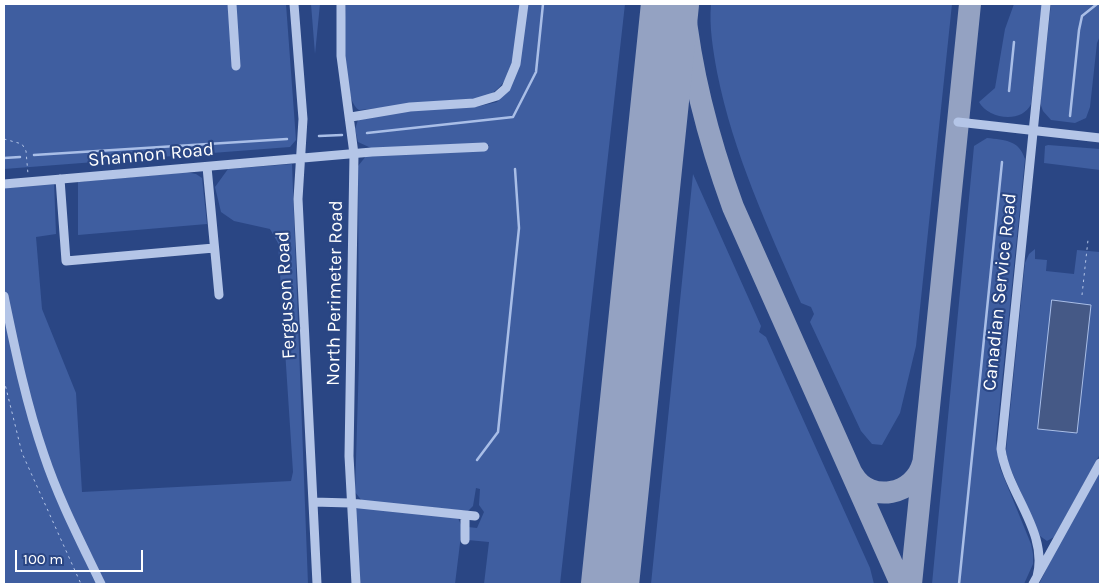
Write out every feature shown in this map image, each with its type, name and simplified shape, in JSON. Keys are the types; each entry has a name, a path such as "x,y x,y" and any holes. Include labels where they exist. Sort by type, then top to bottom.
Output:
{"street":[{"path":"232,4 236,66"},
{"name":"Ferguson Road","path":"294,4 303,119 298,200 317,584"},
{"name":"North Perimeter Road","path":"342,4 341,56 351,116 354,154 350,503 356,584"},
{"path":"351,116 403,108 474,104 496,96 509,82 516,64 524,4"},
{"name":"Canadian Service Road","path":"1035,580 1040,551 1005,468 1001,450 1046,4"},
{"path":"958,122 1100,138"},
{"name":"Shannon Road","path":"4,184 354,154 484,148"},
{"path":"207,167 219,295"},
{"path":"60,179 66,261 214,248"},
{"path":"4,296 17,358 43,454 55,486 102,584"},
{"path":"1035,580 1100,463"},
{"path":"313,502 350,503 470,516 465,540"}],"path":[{"path":"4,139 12,139 22,144 26,151 29,182"},
{"path":"1082,295 1088,240"},
{"path":"4,380 22,453 81,584"}],"shaded area":[{"path":"4,4 286,4 296,140 290,147 4,169"},
{"path":"311,4 320,4 315,54"},
{"path":"346,4 521,4 517,45 510,71 504,82 495,91 483,98 359,110 353,103 346,77 344,44"},
{"path":"526,4 625,4 560,584 484,584 489,542 468,540 468,527 477,528 484,512 479,505 480,489 476,488 473,506 468,511 362,501 355,492 359,361 358,166 367,155 488,150 489,145 371,148 358,142 355,129 358,120 363,117 434,108 476,107 497,102 508,90"},
{"path":"711,4 952,4 916,346 900,413 882,445 872,444 861,431 810,322 814,314 811,307 801,303 753,190 732,132 717,72 711,30"},
{"path":"1014,4 1042,4 1031,104 1020,115 1005,117 983,108 979,102 995,88 1005,29"},
{"path":"1051,4 1100,4 1100,36 1097,43 1090,107 1086,118 1075,123 1051,120 1043,111 1040,103"},
{"path":"987,138 1011,142 1019,148 1025,159 996,440 1000,468 1031,544 1033,564 1024,584 932,584 974,146"},
{"path":"1045,146 1100,149 1100,170 1044,163"},
{"path":"292,164 308,584 4,584 4,187 54,182 56,234 36,237 42,309 76,393 82,492 291,481 293,472 278,243 270,229 234,221 221,212 215,187 228,169"},
{"path":"186,172 196,174 202,178 207,224 78,235 78,182"},
{"path":"693,174 761,326 759,332 766,337 870,568 874,584 651,584"},
{"path":"1035,249 1035,259 1047,260 1046,271 1074,274 1077,250 1100,252 1100,454 1054,537 1047,541 1040,536 1008,463 1006,451 1025,263 1029,254"},
{"path":"1052,300 1091,305 1077,433 1038,429"},
{"path":"1100,468 1100,584 1039,584 1063,536"},
{"path":"359,507 458,518 462,527 455,584 360,584 355,510"}],"waterway":[{"path":"367,133 513,117 536,72 543,4"},
{"path":"1070,116 1082,16 1097,4"},
{"path":"1009,91 1014,42"},
{"path":"319,136 342,135"},
{"path":"34,155 287,139"},
{"path":"4,158 20,157"},
{"path":"959,584 1002,162"},
{"path":"477,460 498,432 519,228 515,169"}],"taxiway":[{"path":"684,4 691,56 702,107 733,207 901,584"},
{"path":"911,584 970,4"},
{"path":"853,475 870,490 891,492 902,489 911,482 918,474 923,463"}],"runway":[{"path":"610,584 670,4"}]}
